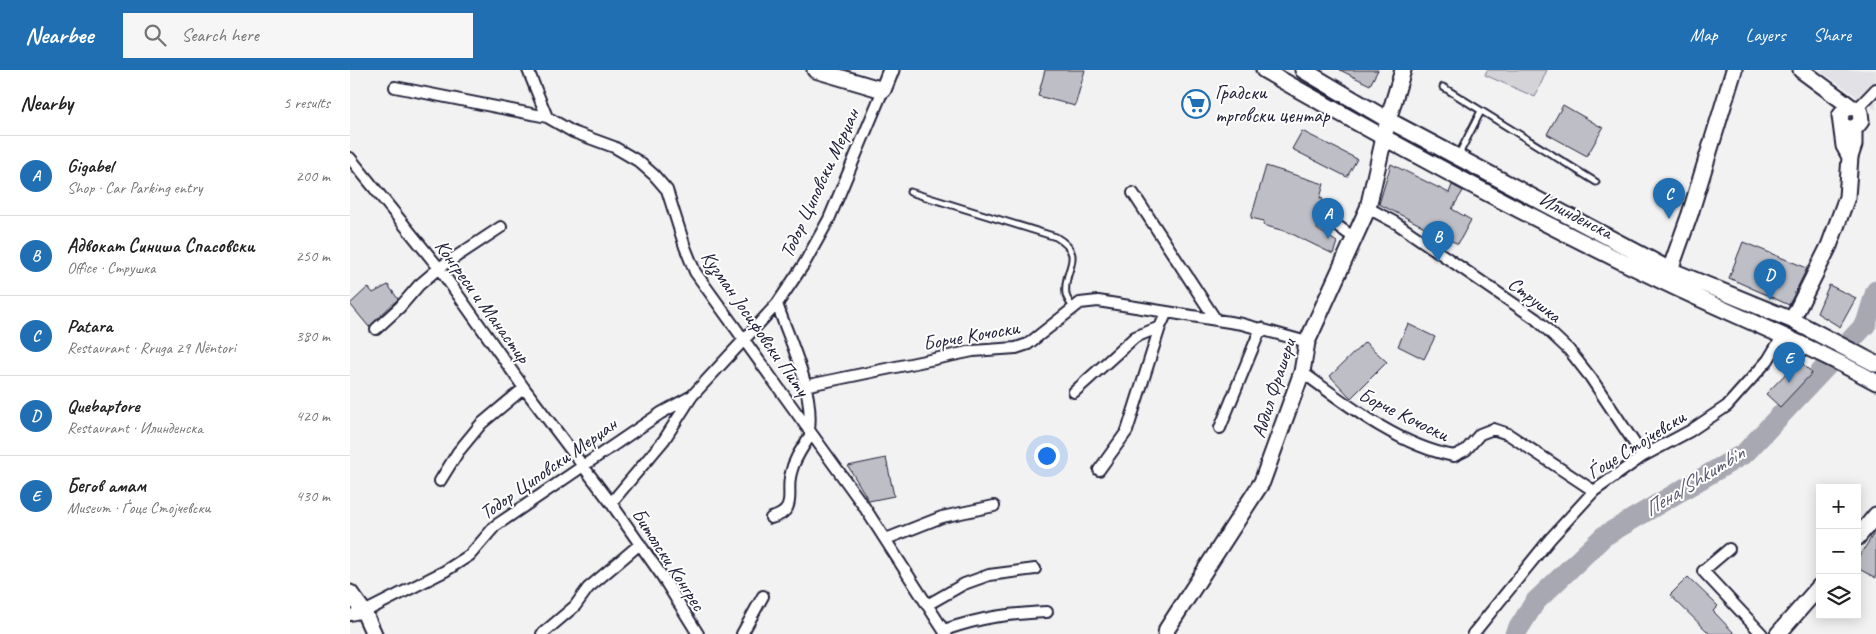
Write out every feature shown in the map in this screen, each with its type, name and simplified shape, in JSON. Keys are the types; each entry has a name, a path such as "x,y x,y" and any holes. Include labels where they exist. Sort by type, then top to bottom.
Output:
{"street":[{"path":"528,70 547,117"},
{"path":"815,70 883,90"},
{"name":"Тодор Циповски Мерџан","path":"611,503 664,440 692,396 777,304 804,264 829,219 891,70"},
{"name":"Илинденска","path":"1264,70 1383,138 1665,283 1845,364 1876,382"},
{"name":"Илинденска","path":"1303,70 1388,120 1670,270 1792,320 1876,364"},
{"name":"Абдил Фрашери","path":"1166,634 1262,482 1302,372 1307,342 1353,237 1368,208 1383,138 1403,70"},
{"path":"1670,270 1690,214 1734,70"},
{"path":"1801,70 1827,91 1854,117"},
{"name":"Кузман Јосифовски Питу","path":"395,87 547,117 573,132 614,147 654,175 667,190 695,272 886,539 945,632"},
{"path":"1792,320 1829,246 1847,197 1850,157 1844,146 1854,117 1876,89"},
{"name":"Конгреси и Манастир","path":"350,158 439,268 524,388 611,503"},
{"path":"1133,192 1216,320"},
{"name":"Струшка","path":"1368,208 1404,229 1536,319 1575,357 1643,456"},
{"path":"1328,219 1353,237"},
{"path":"376,329 400,307 419,285 439,268 501,227"},
{"name":"Борче Кочоски","path":"804,386 973,351 1016,348 1028,344 1080,303 1098,301 1261,328 1307,342"},
{"path":"771,518 780,516 786,510 791,499 790,475 794,462 810,432 810,416 804,386 777,304"},
{"path":"1100,470 1127,431 1160,327 1167,312"},
{"path":"1074,392 1135,337 1160,327"},
{"path":"1220,428 1261,328"},
{"name":"Ѓоце Стојчевски","path":"1473,634 1550,539 1594,491 1643,456 1690,431 1727,406 1768,360 1783,335"},
{"name":"Борче Кочоски","path":"1302,372 1359,414 1421,446 1454,456 1466,450 1480,434 1493,429 1508,434 1594,491"},
{"path":"440,481 458,452 482,424 524,388"},
{"name":"Тодор Циповски Мерџан","path":"357,614 470,555 495,526 584,468 661,413 692,396"},
{"name":"Битолски Конгрес","path":"611,503 698,634"},
{"path":"886,539 942,517 994,506"},
{"path":"1861,533 1876,515"},
{"path":"542,634 575,606 588,588 640,544"},
{"path":"1729,549 1703,571 1762,634"},
{"path":"928,605 964,584 989,575 1034,569"},
{"path":"1778,634 1816,591"},
{"path":"350,594 357,614 374,634"},
{"path":"742,634 763,596"},
{"path":"945,632 978,618 1000,614 1047,612"}],"lane":[{"path":"1443,87 1596,182"},
{"path":"1457,156 1481,110"},
{"path":"910,192 1056,237 1064,242 1072,251 1066,294 1073,308"}],"shaded area":[{"path":"1487,70 1547,70 1535,97 1485,75"},
{"path":"1819,70 1876,70 1876,110"}],"building":[{"path":"1045,70 1085,70 1075,106 1038,96"},
{"path":"1340,70 1378,70 1370,85"},
{"path":"1563,105 1603,128 1587,156 1547,134"},
{"path":"1302,131 1357,159 1347,177 1292,149"},
{"path":"1391,164 1449,193 1452,185 1463,191 1452,209 1471,220 1458,244 1379,204"},
{"path":"1266,166 1324,184 1320,198 1323,199 1320,208 1322,211 1317,229 1337,242 1333,254 1288,232 1263,225 1264,221 1251,218"},
{"path":"1743,242 1807,268 1789,305 1729,278"},
{"path":"388,285 398,299 369,327 350,304 368,287 373,293"},
{"path":"1829,285 1856,298 1840,327 1817,313"},
{"path":"1408,324 1435,337 1424,359 1398,346"},
{"path":"1365,342 1387,362 1351,398 1330,376"},
{"path":"1799,360 1812,373 1780,407 1766,394"},
{"path":"886,458 894,496 869,501 848,466"},
{"path":"1876,530 1876,578 1861,570 1861,554"},
{"path":"1688,577 1718,606 1713,611 1735,634 1710,634 1670,595"}],"waterway":[{"name":"Пена/Shkumbin","path":"1515,634 1535,602 1604,536 1745,453 1866,324 1876,291"}],"place":[{"name":"Градски трговски центар","path":"1196,104"},
{"name":"Patara","path":"1669,219"},
{"name":"Gigabel","path":"1328,239"},
{"name":"Адвокат Синиша Спасовски","path":"1438,262"},
{"name":"Quebaptore","path":"1770,300"},
{"name":"Бегов амам","path":"1789,383"}]}
